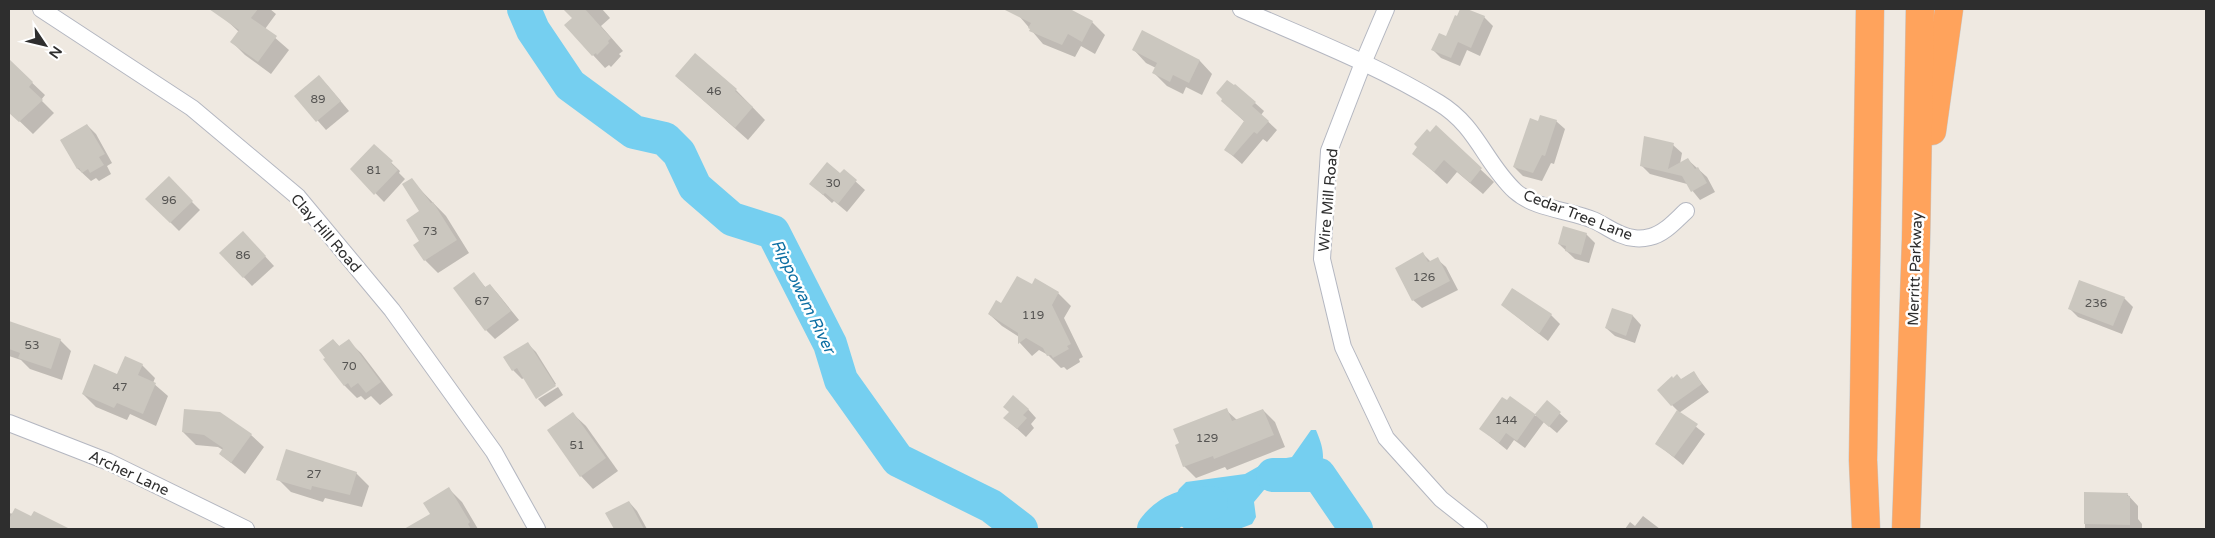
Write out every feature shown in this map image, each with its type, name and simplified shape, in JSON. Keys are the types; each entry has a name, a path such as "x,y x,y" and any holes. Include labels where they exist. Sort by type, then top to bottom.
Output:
{"highway":[{"path":"1866,529 1863,460 1870,9"},
{"name":"Merritt Parkway","path":"1906,529 1916,239 1920,9"},
{"path":"1916,239 1949,9"}],"street":[{"name":"Clay Hill Road","path":"41,9 192,108 298,197 398,318 494,452 537,529"},
{"name":"Cedar Tree Lane","path":"1241,9 1363,62 1440,103 1460,118 1471,130 1486,154 1515,191 1527,199 1593,220 1634,238 1650,237 1665,230 1686,211"},
{"name":"Wire Mill Road","path":"1386,9 1363,62 1329,152 1322,259 1343,348 1386,438 1441,499 1479,529"},
{"name":"Archer Lane","path":"9,423 109,462 246,529"}],"water":[{"path":"1311,430 1316,430 1323,453 1322,466 1314,489 1286,484 1264,490 1254,502 1256,517 1252,524 1239,529 1185,529 1167,515 1179,489 1186,482 1245,474 1268,461 1292,457"}],"building":[{"path":"209,9 258,9 251,18 277,36 258,62 230,42 239,30"},
{"path":"563,9 585,9 611,38 608,41 609,43 597,55 596,53 592,56 564,25 572,18"},
{"path":"1003,9 1070,9 1093,21 1082,42 1068,34 1062,45 1029,31 1030,29 1028,28 1031,23"},
{"path":"1460,9 1467,9 1485,16 1471,48 1458,42 1451,58 1431,50 1439,33 1446,36 1455,15 1457,16"},
{"path":"1142,30 1200,60 1189,83 1173,75 1170,82 1152,73 1157,63 1132,50"},
{"path":"695,53 737,89 735,91 753,107 735,128 675,76"},
{"path":"9,59 33,82 29,87 43,100 19,122 9,113"},
{"path":"319,75 341,101 316,122 294,96"},
{"path":"1227,80 1235,84 1256,102 1252,106 1269,121 1257,134 1254,132 1233,156 1224,150 1244,121 1221,101 1222,99 1216,93"},
{"path":"1540,115 1557,120 1545,156 1542,155 1533,173 1513,167 1530,118 1538,121"},
{"path":"87,124 105,154 99,157 104,165 90,173 88,169 82,173 79,168 77,169 60,140"},
{"path":"1436,125 1482,168 1470,183 1444,160 1434,172 1412,154 1417,147 1414,144 1427,129 1430,132"},
{"path":"1644,136 1674,143 1668,169 1688,158 1695,169 1698,167 1707,183 1691,192 1682,176 1640,166"},
{"path":"374,144 393,161 391,163 398,170 374,195 350,169"},
{"path":"827,162 840,173 844,169 857,180 838,204 825,193 823,195 809,184"},
{"path":"169,176 193,201 170,223 145,199"},
{"path":"412,178 431,203 433,202 457,240 424,261 413,245 419,241 406,220 419,211 402,184"},
{"path":"1563,226 1587,233 1581,255 1565,251 1566,246 1558,244"},
{"path":"243,231 266,256 243,278 219,253"},
{"path":"1423,252 1428,262 1438,257 1450,281 1412,301 1395,268"},
{"path":"474,272 485,287 490,284 511,311 485,331 453,288"},
{"path":"1017,276 1032,284 1035,278 1059,292 1052,305 1071,344 1067,346 1069,349 1053,358 1051,355 1047,356 1043,348 1026,338 1018,344 1018,333 988,314 996,300 1001,303"},
{"path":"2079,280 2125,297 2113,326 2068,309"},
{"path":"1512,288 1552,314 1539,334 1501,305"},
{"path":"1612,308 1633,315 1626,336 1605,328"},
{"path":"9,321 61,339 51,369 18,358 20,353 9,349"},
{"path":"333,339 339,346 349,339 381,382 366,393 358,383 351,388 348,383 344,386 323,359 325,358 319,350"},
{"path":"528,342 556,386 536,399 517,368 512,371 503,357"},
{"path":"125,356 143,364 138,375 156,383 143,414 117,403 114,408 82,394 94,364 117,374"},
{"path":"1694,371 1702,384 1671,406 1657,390 1672,376 1673,378 1677,374 1681,379"},
{"path":"1013,395 1029,409 1023,415 1027,418 1017,429 1003,418 1009,412 1003,407"},
{"path":"1510,396 1535,414 1547,400 1561,412 1549,427 1535,415 1517,441 1506,433 1499,443 1479,429 1502,397 1507,400"},
{"path":"1227,408 1232,421 1263,409 1274,435 1214,459 1213,456 1183,467 1175,445 1179,443 1173,429"},
{"path":"184,409 220,412 252,434 231,463 219,454 223,448 204,435 182,432"},
{"path":"1677,410 1698,424 1674,457 1655,444"},
{"path":"573,412 606,458 580,477 547,430"},
{"path":"286,449 357,472 350,495 312,486 311,490 276,480"},
{"path":"449,487 470,522 468,524 471,529 404,529 430,514 423,503"},
{"path":"2084,492 2128,493 2127,496 2130,496 2130,525 2084,524"},
{"path":"629,501 644,529 614,529 605,513"},
{"path":"15,508 31,516 34,511 70,529 9,529 9,519"}],"waterway":[{"name":"Rippowam River","path":"524,9 533,30 570,85 634,132 665,139 679,153 695,187 732,219 773,232 830,344 841,380 898,460 991,506 1021,529"},
{"name":"Rippowam River","path":"1273,475 1319,475 1356,529"},
{"name":"Rippowam River","path":"1154,529 1172,512 1194,505 1211,503"}]}
